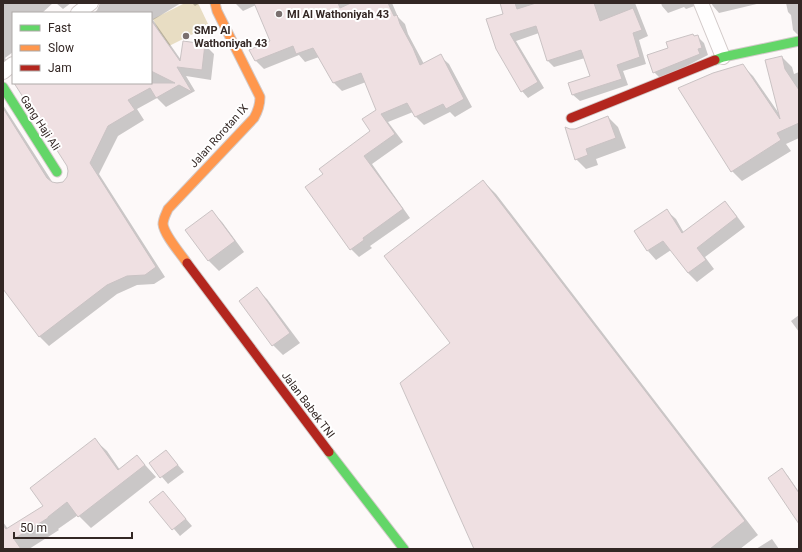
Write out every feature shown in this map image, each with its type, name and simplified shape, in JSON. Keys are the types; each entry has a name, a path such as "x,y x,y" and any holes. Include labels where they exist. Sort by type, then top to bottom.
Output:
{"street":[{"path":"79,12 91,3"},
{"name":"Jalan Rorotan IX","path":"195,274 167,234 163,225 164,217 168,209 254,118 258,113 260,104 260,97 220,17 216,3"},
{"path":"701,3 723,57"},
{"path":"571,118 723,57 797,45"},
{"path":"3,72 12,65"},
{"name":"Gang Haji Ali","path":"3,87 57,172"},
{"name":"Jalan Babek TNI","path":"195,274 404,549"}],"shaded area":[{"path":"185,3 198,3 209,26 167,47 153,19"}],"building":[{"path":"254,3 338,3 340,8 351,3 388,3 394,16 397,15 420,65 441,54 464,99 446,109 443,104 415,117 407,103 381,114 395,134 364,156 403,209 363,238 364,240 350,250 305,187 323,174 319,169 370,131 362,119 376,110 361,73 333,83 313,48 296,54 293,46 255,61 249,50 270,41"},
{"path":"500,3 515,3 517,9 536,3 594,3 600,21 633,8 642,30 633,33 640,57 617,65 622,79 572,95 568,83 590,76 581,50 547,61 536,26 510,34 538,82 521,92 496,49 486,19 503,14"},
{"path":"152,21 180,61 183,41 205,44 202,70 177,67 192,92 179,85 156,98 150,88 128,100 135,110 108,126 90,163 156,267 145,275 127,276 107,285 39,337 3,289 3,108 47,178 52,182 63,182 67,177 68,171 67,166 15,84 175,83 152,72"},
{"path":"693,34 694,36 698,35 702,48 698,49 700,54 653,73 647,55 668,48 666,42"},
{"path":"782,56 785,69 799,90 799,123 777,133 781,140 731,172 678,88 713,73 743,64 780,119 765,60"},
{"path":"608,116 616,138 586,149 588,155 575,160 565,127 575,129"},
{"path":"483,180 745,521 710,549 474,549 400,383 450,343 384,256"},
{"path":"725,201 737,217 697,248 706,260 688,273 663,241 647,251 634,231 667,209 682,233"},
{"path":"212,210 235,241 208,261 185,230"},
{"path":"257,287 290,333 272,346 239,301"},
{"path":"95,438 118,470 137,455 145,465 78,517 67,502 48,518 14,539 21,549 3,549 3,525 6,529 43,506 30,488"},
{"path":"166,450 178,465 160,478 149,463"},
{"path":"782,468 799,493 799,524 768,478"},
{"path":"163,491 186,519 172,530 149,502"}],"traffic: fast":[{"path":"715,60 799,41"},
{"path":"3,87 57,172"},
{"path":"329,452 404,549"}],"traffic: slow":[{"path":"187,263 169,239 164,228 163,224 168,209 254,118 260,103 260,97 217,11 215,3"}],"traffic: jam":[{"path":"571,118 715,60"},
{"path":"187,263 329,452"}],"place":[{"name":"MI Al Wathoniyah 43","path":"279,14"},
{"name":"SMP Al Wathoniyah 43","path":"186,36"}]}
